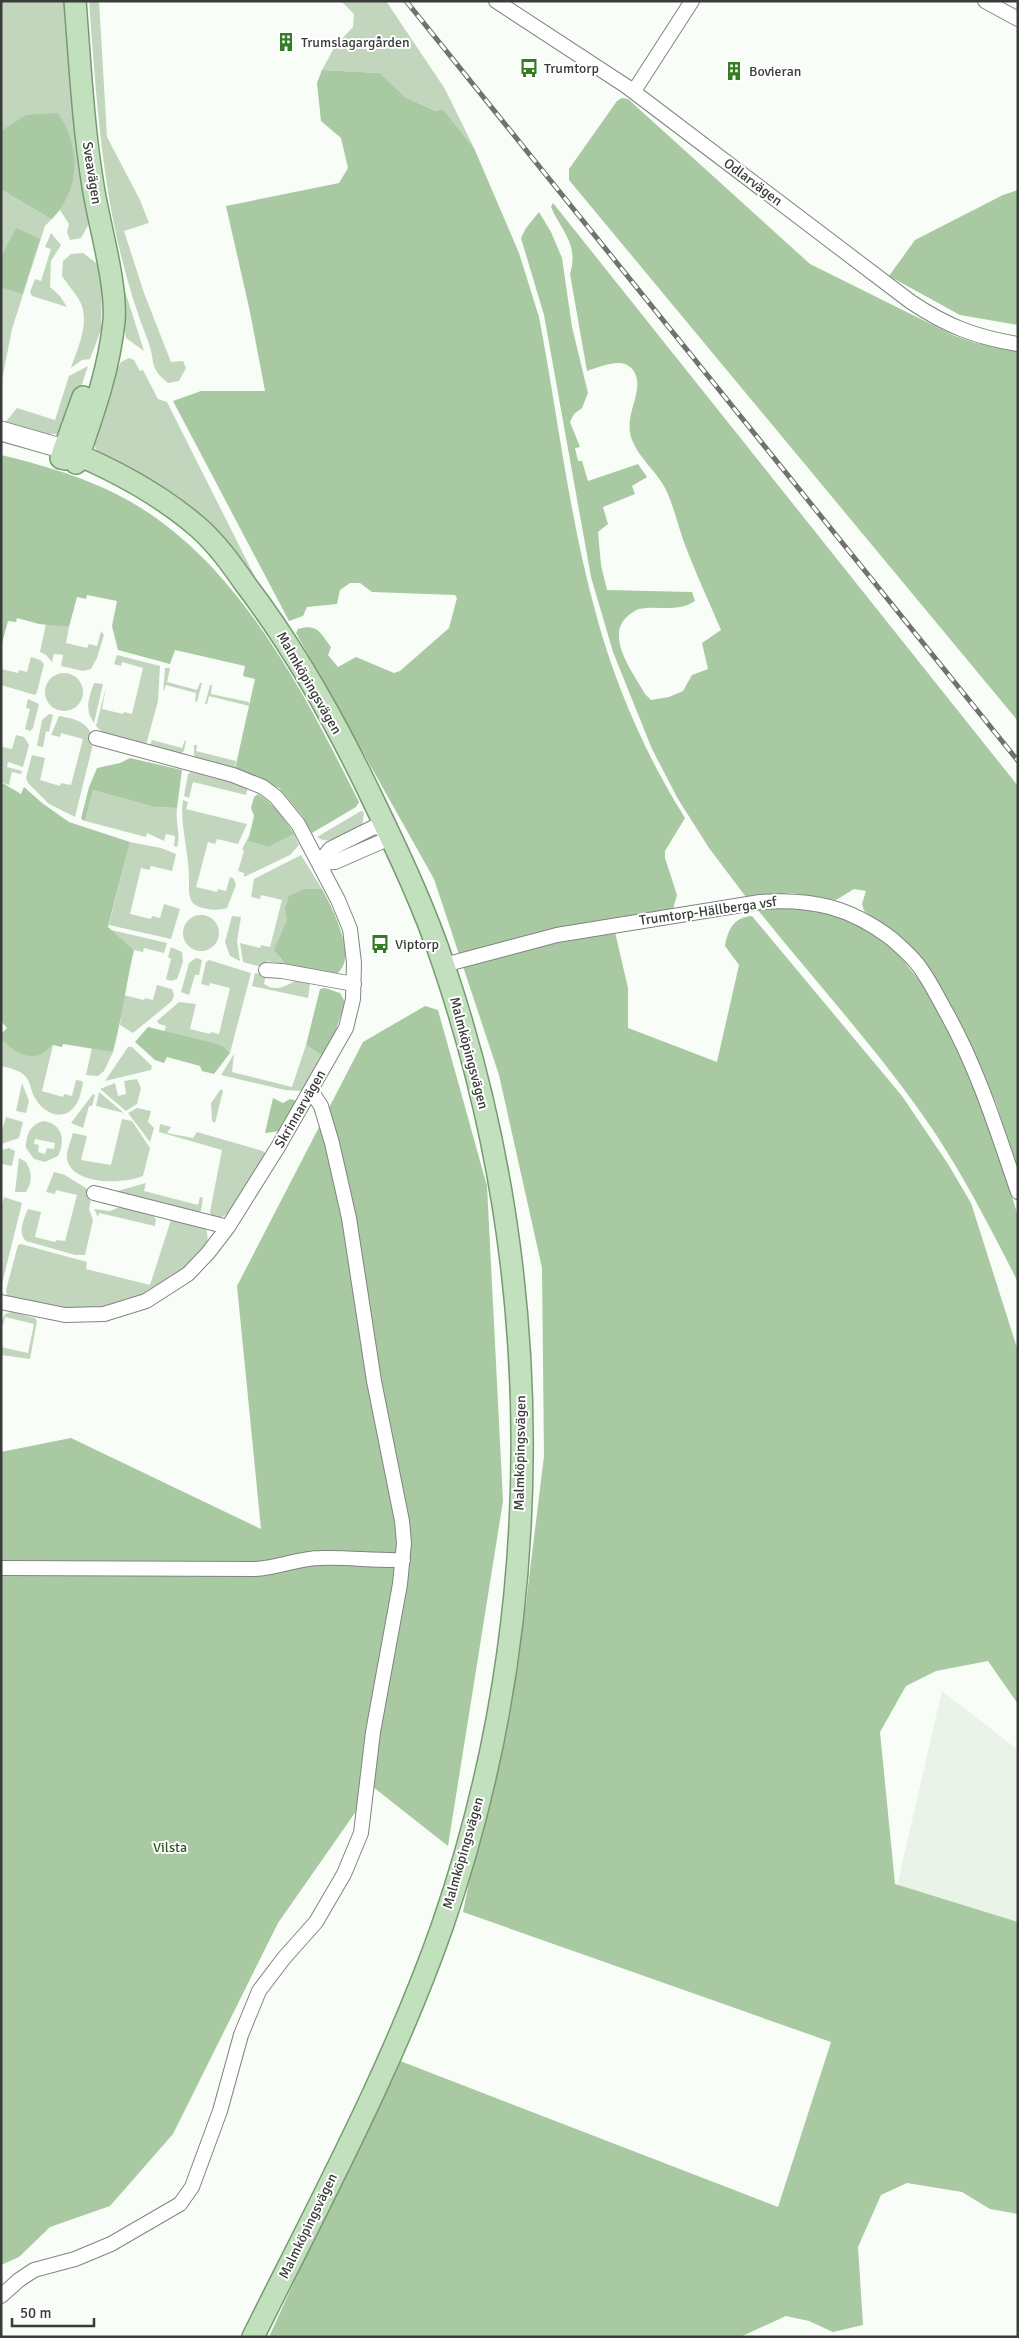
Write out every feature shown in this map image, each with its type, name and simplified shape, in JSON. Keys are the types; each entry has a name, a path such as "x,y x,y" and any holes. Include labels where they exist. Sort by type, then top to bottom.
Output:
{"main road":[{"name":"Sveavägen","path":"70,456 95,365 110,343 114,320 86,140 75,1"},
{"path":"1,431 70,456"},
{"path":"1,442 70,456"},
{"name":"Malmköpingsvägen","path":"70,456 125,477 163,500 202,531 232,564 300,663 361,774 416,890 444,964 468,1044 493,1150 509,1245 519,1344 521,1493 516,1584 494,1733 476,1810 439,1934 420,1984 377,2085 253,2337"}],"street":[{"name":"Odlarvägen","path":"496,1 634,91 937,320 953,328 1018,344"},
{"path":"634,91 692,1"},
{"path":"985,1 1018,19"},
{"name":"Skrinnarvägen","path":"1,1302 65,1315 104,1314 146,1301 188,1274 208,1253 228,1227 311,1092 346,1028 351,1011 354,984 354,955 350,929 338,900 298,824 276,797 263,787 233,775 96,738"},
{"path":"319,863 335,862 383,841 387,829"},
{"name":"Trumtorp-Hällberga vsf","path":"444,964 557,935 760,902 788,900 807,902 846,912 884,933 900,946 920,967 953,1024 986,1096 1018,1192"},
{"path":"266,970 282,971 354,984"},
{"path":"1,2296 34,2270 82,2257 111,2244 180,2204 192,2187 220,2111 241,2035 259,1991 279,1964 316,1922 344,1874 361,1833 373,1732 394,1621 403,1560 402,1521 374,1381 348,1218 332,1143 321,1106 311,1092"},
{"path":"94,1194 228,1227"},
{"path":"1,1568 255,1569 272,1568 320,1558 374,1561 403,1560"}],"shaded area":[{"path":"942,1691 1018,1750 1018,1922 897,1886"}],"green space":[{"path":"1,1 66,1 91,220 81,238 70,240 67,232 69,224 60,210 45,226 12,329 1,385"},
{"path":"89,1 99,1 107,137 140,200 149,223 124,231 144,293 171,362 183,361 186,368 179,381 168,383 155,368 121,257 105,174"},
{"path":"341,1 386,1 445,89 474,148 443,109 435,111 405,97 380,73 322,70 335,46 353,27 354,14"},
{"path":"322,70 380,73 405,97 435,111 443,109 474,148 519,253 539,317 578,541 596,614 612,667 633,719 657,770 685,818 665,851 665,858 677,895 673,909 612,919 628,988 628,1028 717,1062 739,965 725,946 726,940 730,929 736,921 752,916 902,1096 948,1164 971,1203 1018,1351 1018,1704 988,1661 936,1671 906,1686 880,1732 895,1884 1018,1922 1018,2214 990,2209 962,2192 907,2183 881,2195 858,2247 863,2325 833,2332 809,2321 786,2316 740,2337 269,2337 395,2059 778,2207 831,2042 463,1912 526,1603 544,1456 542,1268 499,1075 434,879 296,633 298,629 305,627 318,630 331,647 328,655 338,667 356,657 394,673 400,671 449,628 457,598 455,595 372,592 360,583 350,583 340,590 337,604 307,607 303,616 289,621 173,401 201,391 265,391 250,312 226,206 339,183 348,168 341,138 321,121 317,83"},
{"path":"622,98 628,99 810,264 955,336 976,343 1018,349 1018,721 569,180 569,169 617,101"},
{"path":"58,113 66,126 71,140 74,153 74,167 73,181 68,194 62,207 52,219 1,189 1,131 26,115"},
{"path":"91,120 119,272 144,351 126,338 98,186"},
{"path":"1018,190 1018,325 960,315 889,276 915,240 1003,195"},
{"path":"553,203 1018,786 1018,1176 997,1106 973,1053 884,927 864,911 862,904 866,891 854,889 836,900 792,893 746,897 709,848 678,799 652,749 613,652 591,577 544,315 521,238 526,228 539,212 551,232 562,258 572,327 588,393 582,408 574,414 570,422 580,447 575,448 578,461 582,461 588,481 638,464 647,477 632,486 635,494 603,507 608,524 598,532 601,565 607,590 692,592 695,601 688,605 674,608 639,609 629,615 622,623 619,633 623,654 645,694 651,700 669,697 683,691 692,675 708,669 702,643 721,630 689,556 665,488 639,453 632,440 630,421 637,386 637,378 633,370 628,366 617,363 587,371 570,274 572,264 571,246 551,207"},
{"path":"16,228 40,239 22,294 1,287 1,257"},
{"path":"51,233 61,245 51,261 50,287 60,296 67,307 32,296 30,292 35,279 41,281 51,249 45,247"},
{"path":"83,253 99,265 102,286 101,330 90,359 82,360 71,368 80,342 84,315 78,298 62,276 63,261 71,254"},
{"path":"129,358 134,360 140,371 143,370 158,399 167,402 261,589 102,460 95,447 93,437 117,369 121,362"},
{"path":"88,366 68,426 58,434 44,434 4,424 17,408 55,420 69,376"},
{"path":"1,455 63,472 93,483 122,497 163,523 200,555 233,591 263,631 290,673 315,716 359,802 356,807 312,833 303,817 279,788 235,769 255,679 243,676 245,666 175,650 170,664 118,650 112,626 117,601 87,595 86,599 77,597 69,627 39,624 17,618 16,622 8,621 1,647"},
{"path":"46,624 69,627 66,643 87,648 89,644 97,646 101,631 104,635 97,658 91,669 83,671 61,666 63,655 54,654 52,662 46,655 40,652"},
{"path":"117,655 160,666 158,701 146,745 104,734 96,726 106,687 102,709 132,714 143,668 122,662 121,666 114,664"},
{"path":"31,657 40,660 44,664 35,695 1,685 1,669 18,673 19,670 27,672"},
{"path":"165,668 170,668 167,682 197,690 200,683 202,683 197,702 195,701 196,693 166,685 163,692"},
{"path":"64,673 77,679 83,692 77,705 64,711 51,705 45,692 51,679"},
{"path":"94,683 103,684 94,723 88,708"},
{"path":"210,685 212,685 211,694 249,702 249,706 209,696 207,704 205,704"},
{"path":"28,699 39,704 33,728 30,731 25,729 30,709 26,708"},
{"path":"49,714 53,715 49,732 46,731 43,747 37,746 42,720"},
{"path":"59,716 81,722 89,729 94,740 75,817 49,804 28,783 26,778 32,755 45,758 40,780 60,786 61,783 71,785 83,739 61,733 60,737 51,735"},
{"path":"16,735 24,737 29,745 23,767 8,762 7,767 22,771 21,774 12,772 9,785 1,782 1,750 3,747 12,749"},
{"path":"152,740 182,748 186,741 184,751 179,755 149,748"},
{"path":"194,745 197,745 196,751 236,761 235,769 197,759 194,755"},
{"path":"130,758 182,770 177,808 154,807 93,790 85,821 81,819 89,787 97,768 120,763"},
{"path":"191,772 248,787 246,795 193,782 189,798 184,796 188,774"},
{"path":"1,782 21,794 24,787 42,803 69,822 130,842 108,927 134,950 113,1052 63,1044 62,1047 53,1045 45,1052 36,1056 26,1056 8,1046 1,1039 1,1034 7,1028 1,1021"},
{"path":"93,790 154,807 177,808 177,847 174,846 175,836 166,834 164,841 147,833 146,837 85,821"},
{"path":"258,794 278,812 294,834 269,847 248,841 254,816 251,808 254,797"},
{"path":"183,800 188,802 186,809 247,824 238,844 217,839 215,844 208,842 196,887 217,892 218,889 226,891 230,877 234,879 236,885 227,908 206,909 194,904 191,899 182,818"},
{"path":"361,811 364,812 362,827 334,840 322,840 317,837"},
{"path":"250,834 248,841 269,847 294,834 299,845 290,855 244,877 244,873 238,871 244,851 242,849"},
{"path":"130,842 161,848 176,854 172,871 151,866 149,870 141,868 130,914 151,919 152,916 160,918 164,904 180,909 171,939 109,925"},
{"path":"301,855 322,889 304,889 286,908 286,926 277,947 277,952 285,964 267,961 265,968 243,962 240,943 260,948 261,945 270,947 282,900 261,895 260,899 251,897 254,879"},
{"path":"304,889 322,889 342,934 345,959 342,969 334,975 285,964 274,950 287,920 285,908 289,896"},
{"path":"790,906 846,918 877,935 895,950 926,989 963,1057 982,1100 1018,1216 1018,1282 957,1169 915,1104 871,1047 758,910"},
{"path":"201,915 208,916 214,920 218,926 218,940 214,946 208,950 201,951 194,950 188,946 184,940 183,933 184,926 188,920 194,916"},
{"path":"232,916 241,917 237,941 240,961 230,956 225,942"},
{"path":"111,930 167,943 164,953 144,948 143,952 134,950"},
{"path":"171,947 182,952 183,962 177,979 171,981 166,979 171,959 168,957"},
{"path":"196,958 202,960 199,975 195,975 189,995 181,992 189,963"},
{"path":"209,960 251,973 230,1053 223,1046 164,1032 166,1026 159,1024 157,1021 179,1002 196,1004 190,1029 210,1034 211,1032 219,1034 230,988 210,983 209,986 201,984 206,962"},
{"path":"255,973 266,975 264,984 272,988 284,986 296,980 310,983 308,998 252,986"},
{"path":"157,985 172,989 174,995 172,1001 133,1033 120,1025 123,995 153,1000"},
{"path":"325,988 340,993 345,1002 335,1033 323,1056 306,1045 320,989"},
{"name":"Vilsta","path":"425,1006 438,1010 487,1186 503,1501 448,1846 373,1787 278,1923 173,2134 110,2206 50,2227 19,2257 1,2265 1,1452 71,1438 261,1529 237,1286 363,1042"},
{"path":"148,1027 223,1046 230,1053 214,1074 202,1071 200,1066 167,1057 164,1063 155,1060 135,1042"},
{"path":"1,1039 8,1046 26,1056 36,1056 53,1045 42,1091 63,1097 64,1094 72,1096 76,1080 82,1081 80,1095 75,1106 65,1114 59,1115 48,1112 43,1108 34,1096 29,1082 24,1075 18,1071 1,1066"},
{"path":"306,1045 323,1056 302,1091 285,1090 221,1075 234,1054 232,1072 292,1087"},
{"path":"128,1047 132,1047 152,1066 151,1070 105,1081"},
{"path":"92,1048 113,1052 104,1071 98,1076 86,1075"},
{"path":"137,1079 141,1088 137,1104 126,1111 100,1089 115,1083 118,1096 126,1094 124,1081"},
{"path":"22,1083 29,1101 26,1113 16,1111"},
{"path":"221,1089 223,1091 215,1123 212,1121 211,1103"},
{"path":"99,1092 124,1113 96,1106"},
{"path":"93,1094 95,1095 92,1106 89,1106 83,1128 71,1123"},
{"path":"273,1098 283,1103 290,1099 297,1101 280,1131 265,1133"},
{"path":"137,1108 151,1111 148,1122 154,1128 150,1142 128,1113"},
{"path":"6,1117 23,1122 19,1138 1,1144 1,1133"},
{"path":"122,1119 132,1121 150,1148 143,1176 124,1181 100,1181 78,1174 71,1168 67,1156 73,1133 87,1136 81,1160 111,1165"},
{"path":"44,1121 55,1125 62,1139 58,1156 45,1162 34,1159 26,1148 27,1139 32,1127","holes":["35,1139 55,1143 54,1149 47,1148 45,1154 38,1152 39,1145 34,1144"]},
{"path":"160,1124 171,1127 167,1133 193,1138 197,1132 263,1151 266,1154 226,1215 218,1217 211,1215 210,1212 222,1150 159,1132"},
{"path":"9,1148 15,1151 12,1166 1,1164 1,1150"},
{"path":"19,1158 26,1162 30,1170 31,1181 26,1192 15,1192"},
{"path":"54,1172 65,1175 92,1192 89,1209 93,1220 85,1255 75,1255 26,1241 23,1238 22,1226 28,1209 41,1212 35,1237 55,1242 57,1240 65,1241 77,1195 56,1190 55,1194 46,1192"},
{"path":"146,1183 144,1191 198,1205 200,1197 203,1198 201,1211 194,1213 118,1194 117,1191"},
{"path":"4,1197 22,1203 1,1288 1,1209"},
{"path":"120,1207 153,1216 156,1219 155,1226 99,1213 98,1217 94,1209 110,1211"},
{"path":"171,1220 201,1226 207,1231 208,1243 184,1270 141,1296 125,1303 99,1308 70,1309 7,1297 6,1290 18,1245 21,1244 87,1262 86,1269 150,1285"},
{"path":"11,1312 35,1318 37,1321 30,1359 1,1355 1,1347 28,1353 34,1324 5,1317 3,1325 1,1323 5,1314"}],"railway":[{"path":"406,1 1018,761"}],"place":[{"name":"Trumslagargården","path":"286,42"},
{"name":"Trumtorp","path":"529,68"},
{"name":"Bovieran","path":"734,71"},
{"name":"Viptorp","path":"380,944"}]}
